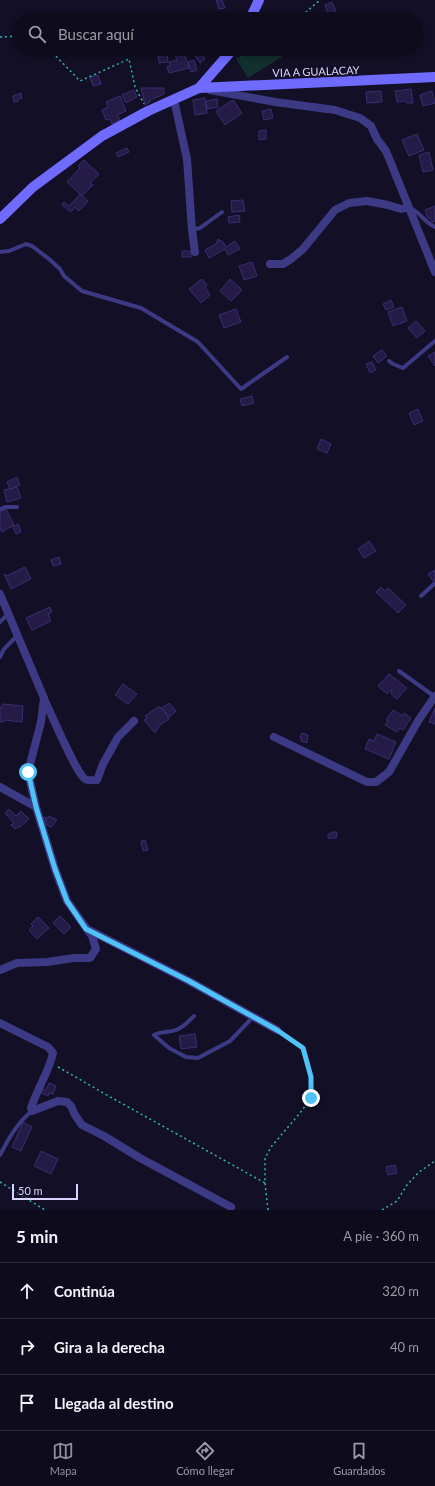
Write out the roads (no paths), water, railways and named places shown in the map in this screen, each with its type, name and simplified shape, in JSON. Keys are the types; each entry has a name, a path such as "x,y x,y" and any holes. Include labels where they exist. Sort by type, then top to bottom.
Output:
{"main road":[{"path":"254,12 260,0"},
{"path":"0,219 33,187 102,136 148,111 199,88 227,56"},
{"name":"VIA A GUALACAY","path":"199,88 435,77"}],"street":[{"path":"199,88 275,102 335,110 360,118 371,126 386,151 408,207 433,258 435,272"},
{"path":"174,100 187,159 195,252"},
{"path":"270,264 283,264 291,259 303,248 335,210 349,203 367,201 401,209 408,207"},
{"path":"0,594 44,698 71,756 84,779 97,780 103,764 118,737 134,721"},
{"path":"274,737 367,782 376,782 389,772 418,721 435,696"},
{"path":"0,970 17,963 90,958 96,950 92,936 67,901 55,869 36,807 28,772 41,722 44,698"},
{"path":"0,787 36,807"},
{"path":"86,929 189,981 277,1030"},
{"path":"0,1023 48,1047 53,1053 51,1063 34,1098 31,1108 32,1111 58,1101 67,1102 71,1106 82,1126 104,1136 140,1158 230,1207"}],"lane":[{"path":"408,207 416,210 426,222 435,227"},
{"path":"192,230 200,228 222,212"},
{"path":"0,252 9,251 26,244 32,246 60,269 64,276 82,292 141,308 198,342 241,389 287,357"},
{"path":"389,360 393,364 402,368 435,341"},
{"path":"0,509 6,507 18,507"},
{"path":"421,596 435,583"},
{"path":"0,622 8,614"},
{"path":"0,657 4,649 17,636"},
{"path":"399,671 435,696"},
{"path":"194,1016 188,1023 177,1030 159,1032 154,1035 169,1048 186,1057 198,1058 230,1041 252,1017"},
{"path":"0,1155 7,1140 17,1125 32,1111"}]}
